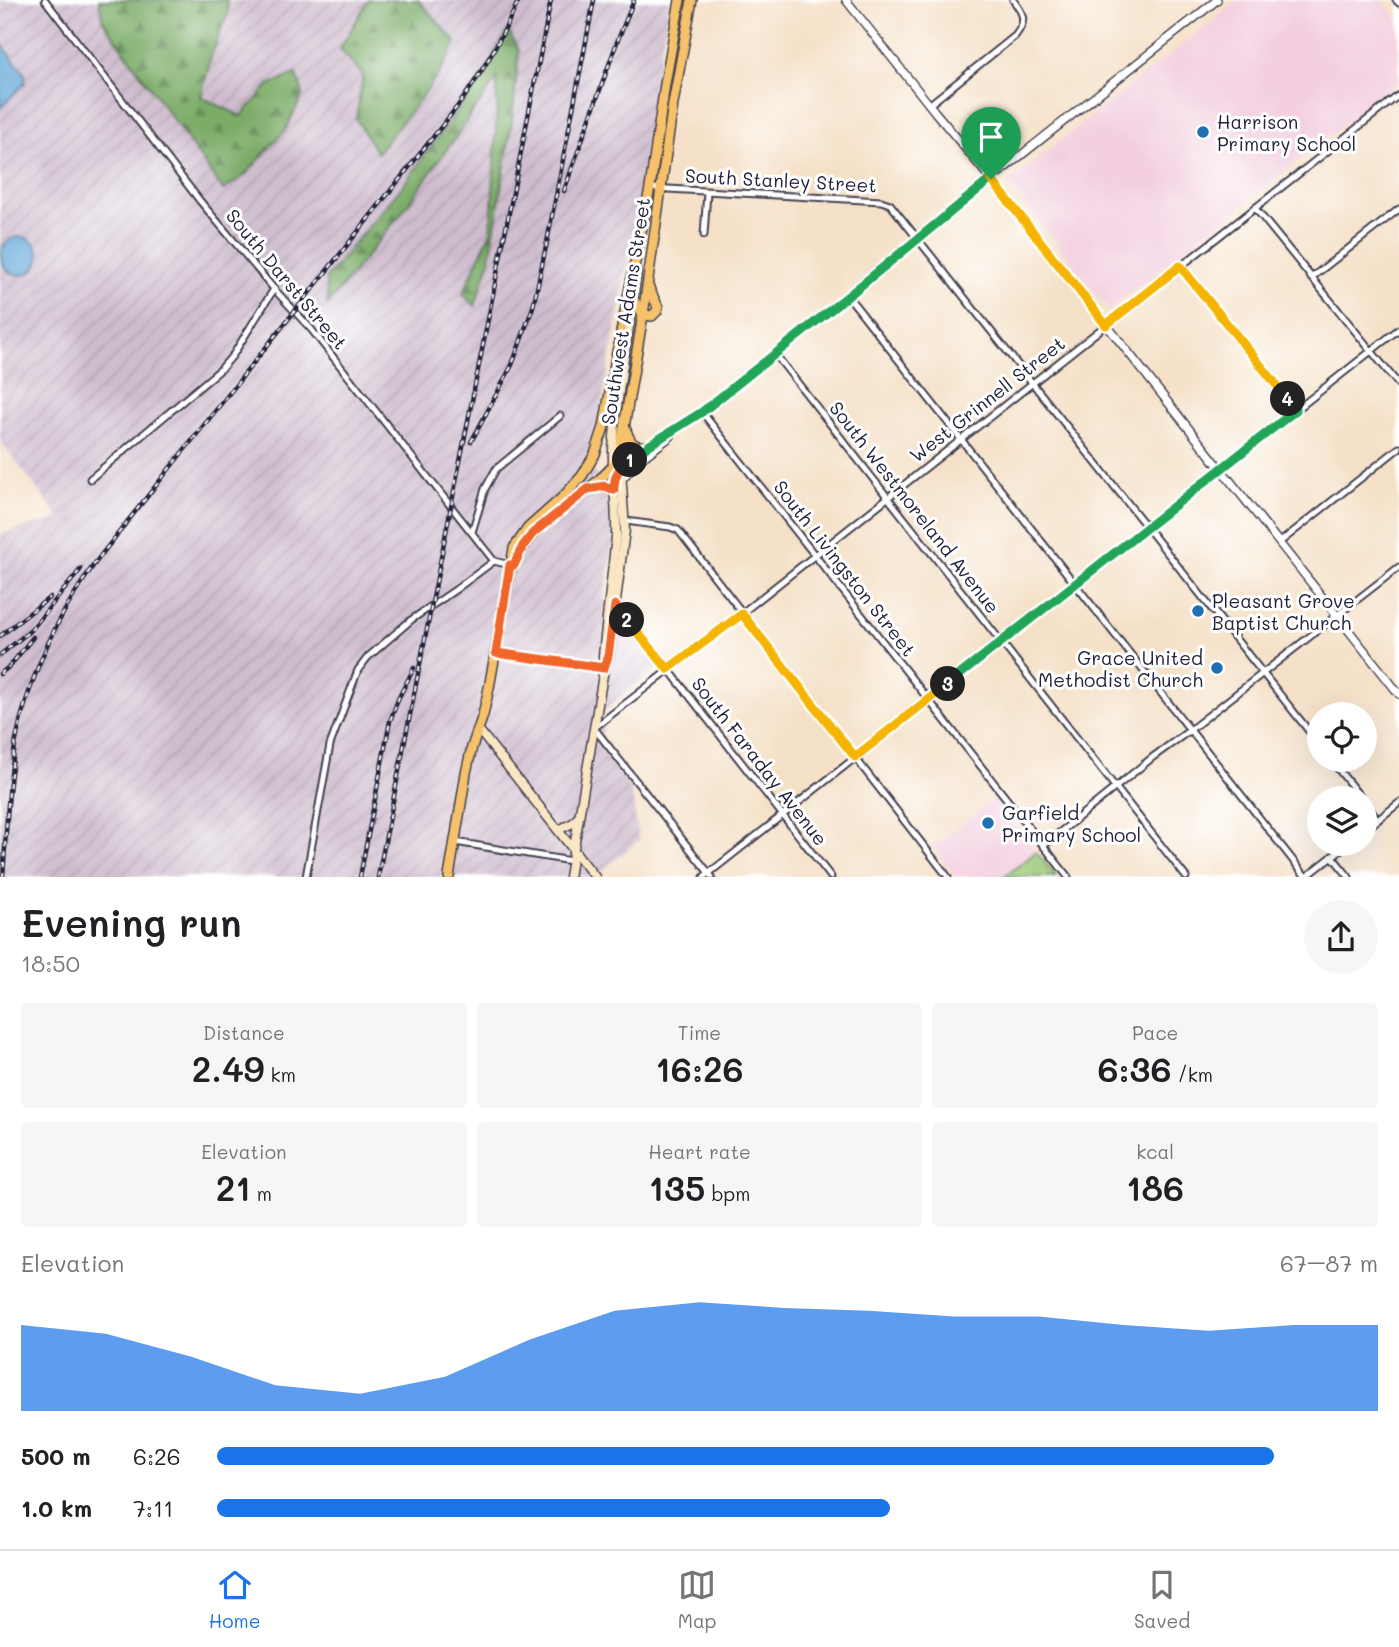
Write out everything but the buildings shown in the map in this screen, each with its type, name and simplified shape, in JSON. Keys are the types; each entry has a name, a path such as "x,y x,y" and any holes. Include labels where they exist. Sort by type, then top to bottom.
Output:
{"main road":[{"name":"Southwest Adams Street","path":"569,877 626,521 622,478 617,466 616,418 634,300 641,232 680,0"},
{"name":"Southwest Adams Street","path":"613,602 616,536 614,489 617,460 643,315 676,85 692,0"},
{"path":"449,877 469,760 486,701 514,548 524,532 572,488 588,467 599,444 607,415 641,232"},
{"path":"634,300 643,315"},
{"path":"624,426 633,444 648,446"},
{"path":"512,565 533,533 617,466"},
{"path":"588,489 605,486 614,489"},
{"path":"478,729 594,877"},
{"path":"558,830 573,823 579,816"}],"street":[{"name":"South Darst Street","path":"45,0 200,201 311,329 494,561"},
{"path":"846,0 1398,690"},
{"path":"929,105 1021,29 1023,18 1013,0"},
{"path":"622,478 637,462 1217,0"},
{"name":"West Grinnell Street","path":"594,728 1399,95"},
{"name":"South Stanley Street","path":"650,188 884,201 891,205 1307,729"},
{"path":"704,234 708,192"},
{"path":"1255,208 1399,385"},
{"path":"1311,278 1399,209"},
{"path":"1180,266 1296,410"},
{"path":"90,479 221,369 233,355 274,289"},
{"path":"848,296 1306,877 1332,856 1349,877"},
{"path":"594,728 708,876 928,699 1399,329"},
{"name":"South Westmoreland Avenue","path":"775,354 1186,877"},
{"path":"617,466 702,412"},
{"name":"South Livingston Street","path":"702,412 1068,877"},
{"path":"472,533 485,489 496,469 560,416"},
{"path":"1279,543 1399,448"},
{"path":"626,521 676,529 948,877"},
{"path":"306,877 330,745 358,670 368,657 411,620 494,561 512,565"},
{"path":"1043,846 1399,566"},
{"name":"South Faraday Avenue","path":"613,602 831,877"},
{"path":"496,653 604,668"},
{"path":"1340,772 1352,786"},
{"path":"1378,820 1399,803"},
{"path":"455,842 571,861"}],"shaded area":[{"path":"0,0 671,0 662,42 642,182 599,419 587,458 610,500 613,515 613,547 604,598 659,666 604,711 602,743 629,778 639,840 595,877 0,877 0,534 60,518 0,441"},
{"name":"Harrison Primary School","path":"1239,0 1382,0 1399,21 1399,81 1109,310 1008,182"},
{"name":"Garfield Primary School","path":"995,799 1036,852 1004,877 956,877 933,846"}],"green space":[{"path":"99,0 227,0 228,12 212,53 201,97 241,116 270,84 296,74 303,94 286,129 244,176 223,190 103,21"},
{"path":"368,0 418,0 456,42 438,76 377,153 356,119 363,75 340,49"},
{"path":"508,30 519,51 512,120 490,259 475,306 463,294 491,231 497,78 404,210 328,304 326,278 401,188 482,77"},
{"path":"1036,852 1057,877 1004,877"}],"water":[{"path":"0,42 25,74 25,83 0,108"},
{"path":"20,237 34,242 39,256 34,270 20,275 6,270 1,256 6,242"}],"railway":[{"path":"3,877 11,777 21,718 40,663 65,611 100,557 457,107 491,55 519,0"},
{"path":"378,877 551,0"},
{"path":"471,442 512,365 533,307 594,0"},
{"path":"564,191 634,0"},
{"path":"0,655 31,630 81,569"},
{"path":"0,636 50,597"},
{"path":"0,674 10,666 33,637"},
{"path":"360,877 390,721 414,668"}],"place":[{"name":"Harrison Primary School","path":"1203,132"},
{"name":"Pleasant Grove Baptist Church","path":"1198,611"},
{"name":"Grace United Methodist Church","path":"1217,668"},
{"name":"Garfield Primary School","path":"988,823"}],"route":[{"path":"991,179 1106,325 1180,266 1296,410 855,757 742,614 668,669 615,605 604,668 496,653 510,565 514,565 533,533 588,489 605,486 614,490 615,478 621,467 648,446 702,412 991,179"}]}
